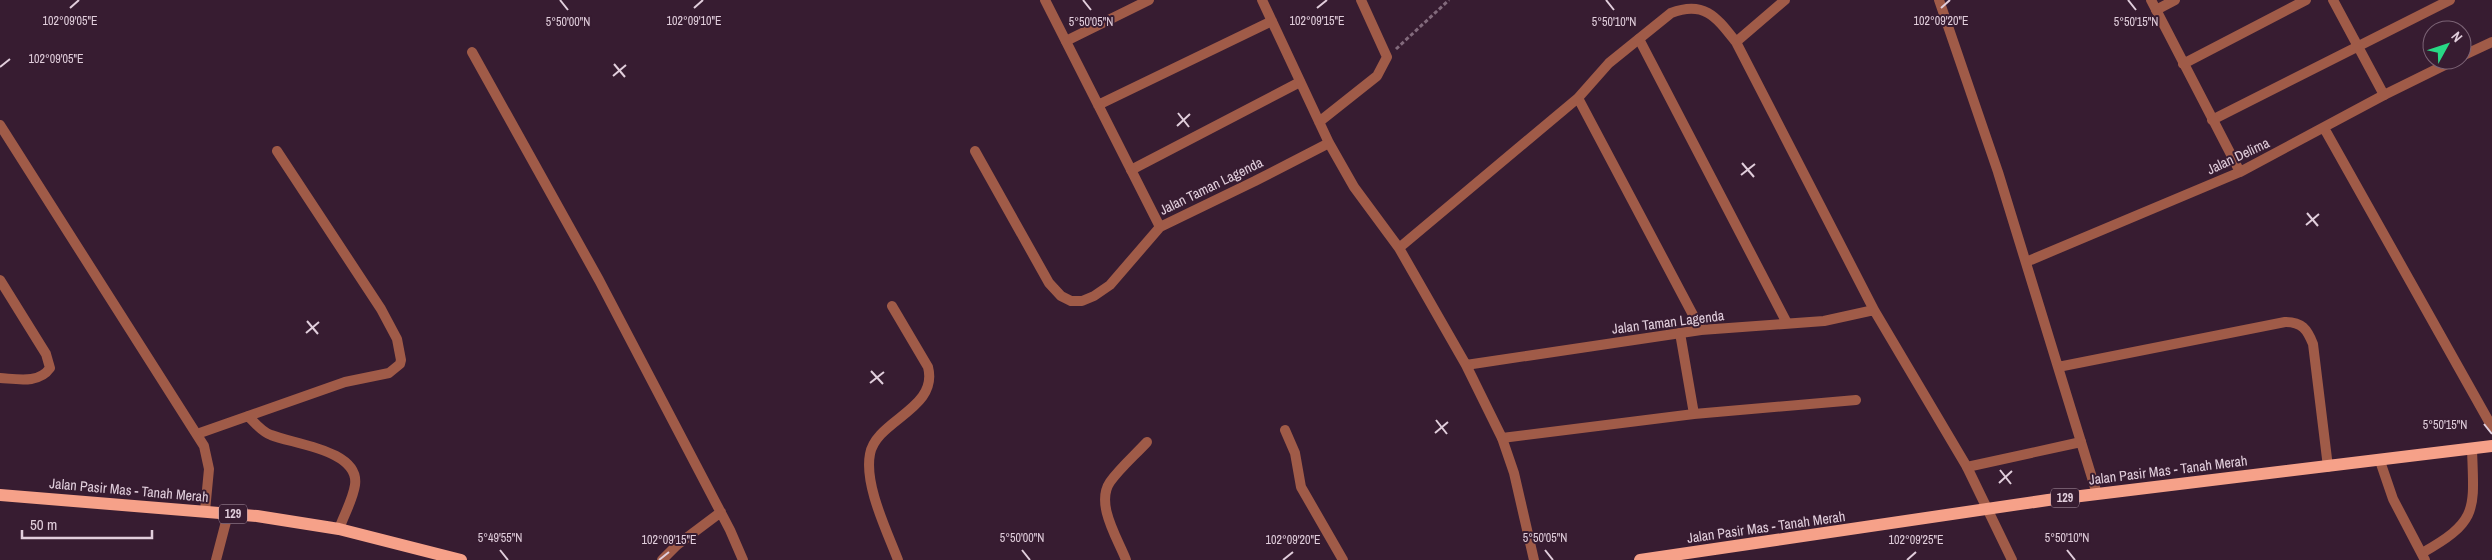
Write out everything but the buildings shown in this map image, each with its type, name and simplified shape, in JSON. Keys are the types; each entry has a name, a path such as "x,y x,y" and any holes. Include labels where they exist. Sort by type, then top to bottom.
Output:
{"main road":[{"name":"Jalan Pasir Mas - Tanah Merah","path":"1640,560 1986,508 2492,446"},
{"name":"Jalan Pasir Mas - Tanah Merah","path":"0,495 228,514 339,529 461,560"}],"street":[{"path":"1045,0 1160,227"},
{"path":"1066,41 1149,0"},
{"path":"1262,0 1329,143 1354,187 1399,248 1466,365 1502,438 1514,473 1534,560"},
{"path":"1319,122 1377,76 1387,57 1361,0"},
{"path":"1736,42 1785,0"},
{"path":"1939,0 1998,172 2097,494"},
{"path":"2151,0 2240,172"},
{"path":"2156,10 2176,0"},
{"path":"2183,64 2306,0"},
{"path":"2334,0 2384,95"},
{"path":"2212,120 2450,0"},
{"path":"1399,248 1578,98 1609,63 1671,13 1683,7 1692,6 1706,9 1716,17 1736,42 1874,310 1967,466 2012,560"},
{"path":"1098,105 1272,22"},
{"path":"1639,38 1787,323"},
{"path":"2472,51 2492,42"},
{"path":"472,52 599,280 721,512 743,560"},
{"name":"Jalan Delima","path":"2026,262 2240,172 2435,70"},
{"path":"1131,170 1300,82"},
{"path":"1578,98 1701,330"},
{"path":"0,125 204,446 209,469 205,512"},
{"path":"2324,128 2492,427"},
{"name":"Jalan Taman Lagenda","path":"975,151 1049,283 1061,296 1071,301 1082,301 1110,285 1160,227 1329,143"},
{"path":"197,434 345,382 389,373 400,364 397,339 381,309 277,150"},
{"path":"0,280 46,354 50,368 45,374 34,379 0,378"},
{"path":"892,306 928,367 930,377 928,387 917,402 874,442 870,452 870,475 878,505 898,560"},
{"name":"Jalan Taman Lagenda","path":"1466,365 1701,330 1824,321 1874,310"},
{"path":"2058,367 2285,322 2295,322 2306,328 2313,344 2328,467"},
{"path":"1680,333 1694,414"},
{"path":"1502,438 1694,414 1856,400"},
{"path":"248,416 270,435 326,450 341,459 352,470 355,486 339,529"},
{"path":"1285,430 1295,453 1301,487 1343,560"},
{"path":"1126,560 1106,511 1105,496 1109,484 1147,442"},
{"path":"1967,466 2081,442"},
{"path":"2380,461 2393,499 2424,556 2449,538 2461,527 2470,514 2473,494 2472,449"},
{"path":"662,560 677,544 721,512"},
{"path":"216,560 228,514"}],"path":[{"path":"1387,57 1449,0"}]}
